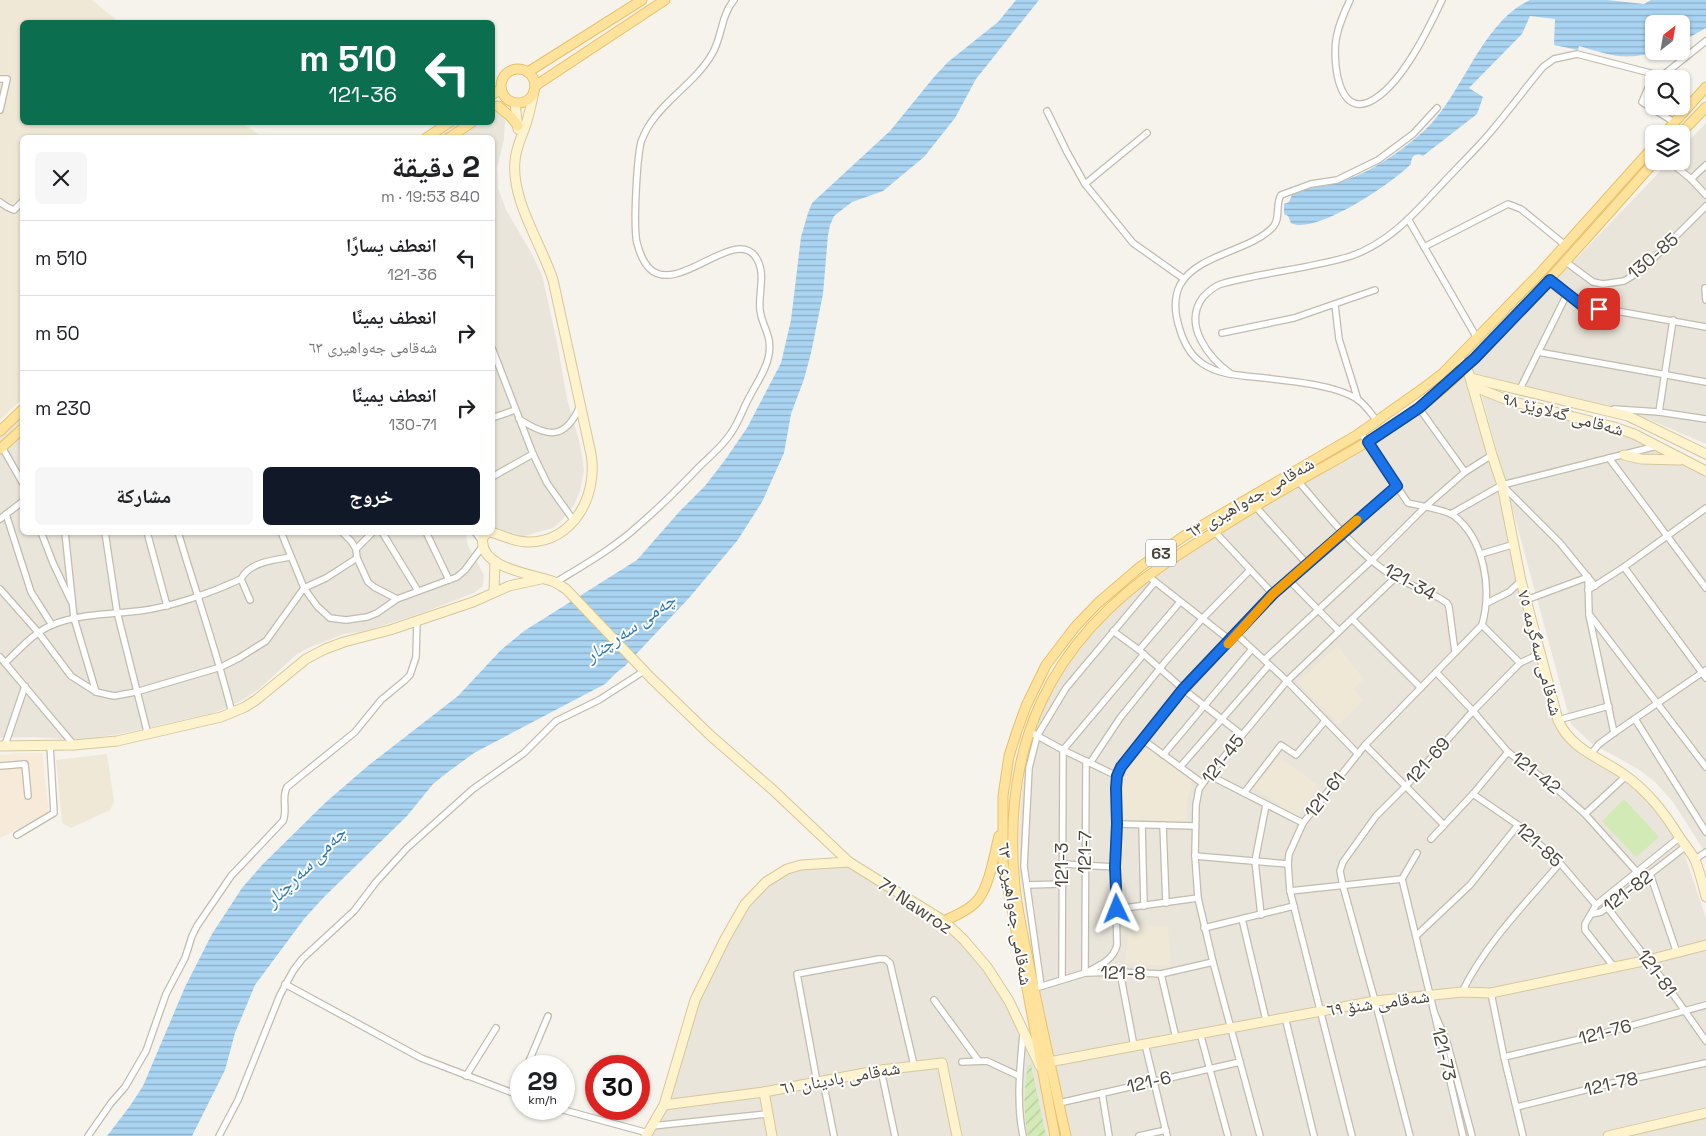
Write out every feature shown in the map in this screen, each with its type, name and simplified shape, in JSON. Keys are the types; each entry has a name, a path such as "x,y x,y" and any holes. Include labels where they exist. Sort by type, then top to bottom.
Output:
{"main road":[{"path":"528,72 642,0"},
{"path":"534,89 666,0"},
{"path":"495,108 511,101 520,103 529,99 534,89 534,81 528,72 517,69 506,74 501,84 501,89 511,101"},
{"path":"1672,125 1706,86"},
{"path":"495,93 501,89"},
{"path":"1689,125 1706,107"},
{"path":"495,108 507,113 518,126"},
{"path":"430,135 446,125"},
{"path":"453,135 468,125"},
{"name":"شەقامی جەواهیری ٦٣","path":"1066,1136 1049,1062 1039,1030 1003,862 1002,796 1009,756 1022,714 1046,665 1075,627 1098,603 1140,568 1184,536 1361,433 1422,390 1458,358 1565,246 1645,156"},
{"name":"شەقامی جەواهیری ٦٣","path":"1055,1136 1043,1072 1037,987 1016,890 1012,831 1016,788 1042,698 1064,660 1107,611 1215,532 1298,481 1368,442 1419,408 1466,367 1492,341 1550,280 1647,170"},
{"path":"0,431 20,412"},
{"path":"1,448 20,431"},
{"path":"944,921 965,911 976,902 986,882 1002,826"}],"street":[{"path":"556,582 592,560 638,526 721,446 736,425 768,361 769,334 761,316 760,308 761,273 758,261 752,253 744,249 730,251 694,267 673,274 660,275 651,270 647,265 640,251 636,235 639,156 644,135 664,106 712,54 729,7 734,0"},
{"path":"1350,0 1340,23 1336,41 1337,69 1343,93 1354,103 1362,104 1377,98 1397,77 1413,55 1442,0"},
{"path":"1670,70 1706,41"},
{"path":"1231,374 1213,359 1198,332 1197,311 1208,292 1224,283 1351,255 1377,244 1408,220 1481,142 1549,61 1565,55 1580,54 1645,72"},
{"path":"0,79 7,79 2,92 0,110"},
{"path":"518,142 528,120 534,89"},
{"path":"495,534 514,540 535,542 561,532 574,521 584,506 590,491 593,469 581,405 553,280 516,187 514,169 518,126 511,101"},
{"path":"1358,400 1334,390 1286,380 1231,374 1202,364 1190,351 1183,339 1176,316 1178,291 1184,279 1202,265 1263,235 1273,227 1278,217 1279,197 1283,193 1312,184 1337,180 1378,160 1413,134 1437,108"},
{"path":"1047,111 1067,152 1086,184 1133,243 1184,279"},
{"path":"1663,115 1674,122"},
{"path":"1086,184 1147,133"},
{"path":"1691,179 1706,165"},
{"path":"1680,170 1706,195"},
{"path":"0,202 14,210 20,204"},
{"path":"1424,247 1508,204 1521,209 1565,246"},
{"name":"130-85","path":"1566,262 1593,282 1603,284 1624,281 1642,270 1706,206"},
{"path":"1408,220 1477,338"},
{"path":"1550,280 1583,306 1706,327"},
{"path":"1705,288 1706,300"},
{"path":"1222,333 1294,318 1375,290"},
{"path":"1520,390 1566,294"},
{"path":"1335,305 1339,339 1358,400 1378,422"},
{"path":"1660,412 1673,320"},
{"path":"1538,352 1706,382"},
{"name":"شەقامی سەگرمە ٧٥","path":"1458,358 1466,367 1502,485 1521,581 1558,720 1568,736 1590,755 1626,776 1652,798 1668,818 1694,860 1706,897"},
{"path":"495,361 547,483 574,521"},
{"name":"شەقامی گەلاوێژ ٩٨","path":"1471,382 1520,390 1628,416 1706,454"},
{"name":"شەقامی گەلاوێژ ٩٨","path":"1471,382 1500,398 1556,411 1634,434 1706,471"},
{"path":"1556,411 1558,399"},
{"path":"519,419 534,428 553,432 571,424 581,405"},
{"path":"1419,408 1465,472"},
{"path":"1600,408 1660,412 1706,419"},
{"path":"495,417 515,410"},
{"path":"1361,433 1408,503 1451,514 1467,530 1481,554 1487,595 1482,625 1520,663"},
{"path":"1451,514 1502,485 1657,446 1665,434"},
{"path":"1,448 20,479"},
{"path":"495,473 533,454"},
{"path":"1180,768 1222,720 1267,662 1318,610 1425,507 1465,472 1492,455"},
{"path":"1624,455 1641,459 1673,459 1688,462"},
{"path":"1609,458 1706,588"},
{"name":"121-34","path":"1298,481 1342,532 1388,574 1424,589 1449,606 1456,652"},
{"path":"1502,485 1560,543 1595,586"},
{"path":"1085,973 1104,963 1116,951 1118,940 1115,867 1117,776 1121,767 1183,689 1273,594 1397,486"},
{"path":"0,519 20,504"},
{"path":"1256,507 1306,564"},
{"path":"1588,590 1624,567 1704,509 1706,517"},
{"path":"6,514 31,592 52,625"},
{"path":"1215,532 1273,594"},
{"path":"42,535 73,605"},
{"path":"65,535 74,618 96,692"},
{"path":"106,535 117,612 148,735"},
{"path":"148,535 167,606"},
{"path":"179,535 196,596 221,667 232,713"},
{"path":"282,535 304,588 317,606 330,618 337,620 367,617 377,613 398,599 461,574 482,544 486,535"},
{"path":"345,535 356,549 356,558 364,575 374,588 398,599"},
{"path":"356,549 370,535"},
{"path":"384,535 418,591"},
{"path":"427,535 449,580"},
{"path":"477,535 485,553 495,561 494,592"},
{"path":"1481,554 1515,544"},
{"path":"5,663 38,632 52,625 74,618 167,606 241,579 246,571 260,564 291,556"},
{"path":"0,589 38,632 71,676 96,692 114,696 136,692 221,667 266,641 304,588 326,578 356,558"},
{"name":"71 Nawroz","path":"495,561 509,569 556,582 568,591 643,670 711,736 773,790 849,862 944,921 964,940 987,967 1010,1001 1043,1072"},
{"path":"1590,755 1614,733 1705,674 1624,567"},
{"path":"1088,762 1120,718 1202,619 1250,570"},
{"name":"121-45","path":"1260,1136 1204,928 1198,898 1195,856 1197,797 1202,783 1208,775 1286,681 1396,577"},
{"path":"1588,577 1589,614 1614,733"},
{"path":"1526,600 1588,577"},
{"path":"25,686 3,746 74,745 116,741 148,735 232,713 256,700 306,659 320,651 473,602 516,584 544,578"},
{"path":"241,579 250,600"},
{"path":"1037,987 1024,866 1029,768 1033,733 1152,579 1231,640"},
{"path":"1289,580 1339,631"},
{"path":"1487,603 1509,592 1521,581"},
{"path":"1063,750 1180,602"},
{"path":"1589,614 1706,767"},
{"path":"1352,619 1421,688"},
{"path":"88,1136 110,1103 125,1087 146,1051 166,994 185,958 197,926 231,876 283,821 285,813 283,796 287,787 355,732 381,700 410,674 416,657 417,621"},
{"name":"121-61","path":"1352,1136 1290,891 1288,864 1292,845 1303,823 1365,745 1482,625"},
{"path":"1113,631 1242,735"},
{"path":"1236,634 1267,662 1358,754"},
{"path":"1163,755 1252,649"},
{"name":"121-69","path":"1410,1136 1343,886 1341,868 1347,855 1376,816 1406,786 1473,711 1520,663 1541,653"},
{"path":"0,657 74,745"},
{"path":"219,1136 238,1100 285,984 302,959 354,911 376,882 407,848 468,794 524,753 556,720 598,700 643,670"},
{"name":"121-42","path":"1436,672 1508,752 1558,790 1585,814 1637,872"},
{"path":"1558,720 1609,706"},
{"path":"1635,719 1706,832"},
{"path":"1244,794 1281,745 1296,755 1325,721"},
{"path":"1033,733 1117,776"},
{"path":"1142,739 1202,783"},
{"path":"1365,745 1444,825"},
{"path":"17,835 54,813 50,746"},
{"name":"121-3","path":"1062,979 1063,750"},
{"path":"1431,839 1474,794 1508,752"},
{"name":"121-7","path":"1085,973 1085,865 1088,762"},
{"path":"0,766 25,764 28,796"},
{"path":"1208,775 1303,823"},
{"path":"1585,814 1626,776"},
{"name":"121-85","path":"1474,794 1518,825 1560,863 1596,905"},
{"path":"1261,915 1255,861 1266,805"},
{"path":"1117,824 1195,826"},
{"path":"1142,825 1144,906"},
{"path":"1416,936 1470,885 1518,825"},
{"path":"1163,826 1166,903"},
{"name":"121-82","path":"1592,914 1596,905 1680,837"},
{"name":"121-82","path":"1592,914 1599,913 1686,846"},
{"path":"1694,860 1706,852"},
{"path":"1417,854 1402,879 1434,1012"},
{"path":"1195,856 1288,864"},
{"path":"649,1132 664,1104 695,1000 725,939 748,900 766,882 787,869 801,865 849,862"},
{"path":"1462,992 1473,970 1488,948 1560,863"},
{"path":"1062,864 1115,867"},
{"path":"1650,874 1677,953"},
{"path":"1290,891 1402,879"},
{"path":"1027,885 1062,884"},
{"path":"1117,909 1198,898"},
{"path":"1204,928 1294,906"},
{"name":"121-81","path":"1607,907 1706,1041"},
{"path":"1592,914 1585,924 1585,930 1614,967"},
{"path":"1242,919 1266,1020"},
{"name":"شەقامی شنۆ ٦٩","path":"1049,1062 1375,1001 1462,992 1491,993 1648,960 1706,945"},
{"path":"834,1136 820,1082 797,974 885,959 890,963 914,1065"},
{"name":"121-8","path":"1037,987 1085,973 1161,974 1213,962"},
{"path":"1120,972 1134,1046"},
{"path":"1161,974 1176,1038"},
{"path":"285,984 421,1058 510,1092"},
{"path":"1491,993 1523,1136"},
{"path":"934,1000 978,1060"},
{"name":"121-76","path":"1504,1057 1706,1005"},
{"name":"121-73","path":"1434,1012 1463,1136"},
{"name":"121-73","path":"1434,1012 1447,1042 1472,1136"},
{"path":"532,1055 548,1016"},
{"path":"1285,1017 1314,1136"},
{"path":"466,1076 496,1028"},
{"path":"1023,1031 1019,1076 1019,1116 1023,1136"},
{"path":"1200,1033 1228,1136"},
{"path":"1138,1136 1167,1133 1145,1044"},
{"path":"962,1062 987,1061 1019,1076"},
{"name":"شەقامی بادینان ٦١","path":"664,1104 764,1092 881,1070 942,1062 957,1136"},
{"name":"121-6","path":"1058,1103 1240,1062"},
{"name":"121-78","path":"1517,1108 1613,1083 1706,1063"},
{"path":"881,1070 895,1136"},
{"path":"764,1092 772,1136"},
{"path":"1102,1093 1109,1136"},
{"path":"575,1113 649,1132 767,1114"},
{"path":"1608,1136 1706,1113"}],"shaded area":[{"path":"0,0 92,0 117,20 20,20 20,125 246,125 259,135 20,135 20,401 0,420"},
{"path":"495,103 505,121 504,139 497,168 498,188 506,210 542,275 567,399 580,444 584,470 580,491 574,505 553,528 524,536 495,529 495,135 436,135 451,125 495,125"},
{"path":"1706,123 1706,444 1648,419 1475,375 1471,368 1661,170 1690,170 1690,140"},
{"path":"1465,374 1490,460 1557,731 1572,746 1628,781 1651,802 1681,844 1706,918 1706,1136 1071,1136 1039,991 1020,876 1019,831 1022,789 1034,731 1046,700 1089,637 1113,610 1154,575 1293,488"},
{"path":"1481,393 1499,402 1625,435 1706,472 1706,858 1703,849 1673,802 1655,782 1638,769 1591,743 1571,724"},
{"path":"20,417 20,535 466,535 468,546 484,575 483,586 474,593 422,613 365,631 344,634 308,648 296,655 259,689 241,701 214,713 119,734 78,740 33,737 0,738 0,436"},
{"path":"1338,646 1364,680 1353,689 1364,700 1339,725 1297,682"},
{"path":"1146,748 1192,780 1187,802 1187,824 1123,823 1122,788 1128,769"},
{"path":"42,753 49,813 0,838 0,755"},
{"path":"107,754 114,802 110,810 71,828 62,823 56,760"},
{"path":"1279,757 1319,786 1297,817 1254,787"},
{"path":"842,863 937,920 978,959 1008,1002 1046,1079 1058,1136 643,1136 666,1103 687,1024 731,925 780,873"},
{"path":"1129,924 1168,927 1171,966 1125,963"}],"green space":[{"path":"1624,799 1659,837 1636,857 1602,821"},
{"path":"1028,1065 1031,1065 1046,1136 1028,1136 1025,1100"}],"water":[{"name":"چەمی سەرچنار","path":"1016,0 1039,0 976,79 955,118 924,157 883,191 852,202 834,216 828,235 823,294 811,353 791,414 784,453 762,502 737,541 689,598 625,666 605,684 474,753 448,772 433,784 407,816 325,896 304,919 255,985 235,1033 225,1070 192,1136 107,1136 143,1086 185,987 212,934 242,888 262,865 326,802 369,765 458,696 501,650 524,631 637,560 679,512 705,486 747,428 781,363 791,320 801,237 812,203 890,131 948,62 998,22"},
{"path":"1530,0 1607,0 1644,4 1651,0 1706,0 1706,28 1690,37 1690,15 1645,15 1645,54 1619,56 1579,46 1578,50 1554,45 1555,19 1530,16 1522,34 1469,88 1483,97 1477,114 1423,156 1418,154 1414,156 1411,164 1402,172 1354,205 1317,222 1302,225 1291,223 1288,216 1284,214 1284,204 1289,202 1292,195 1309,188 1339,182 1363,173 1396,153 1426,129 1439,114 1486,41 1498,25 1513,11"}],"slow traffic":[{"path":"1228,644 1273,594 1357,520"}],"route":[{"path":"1117,909 1115,867 1118,772 1183,689 1273,594 1397,486 1368,442 1419,408 1475,358 1550,280 1583,306 1599,309"}]}
